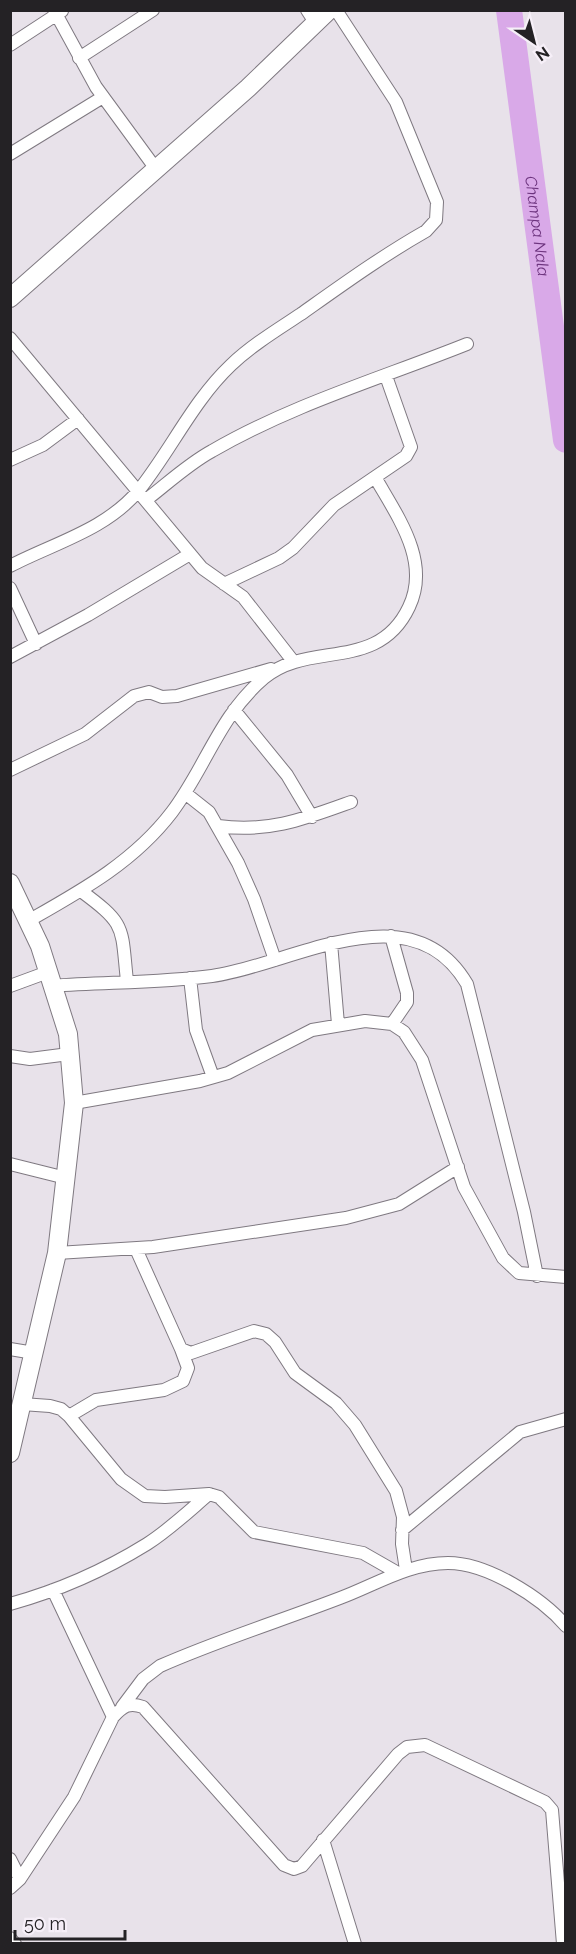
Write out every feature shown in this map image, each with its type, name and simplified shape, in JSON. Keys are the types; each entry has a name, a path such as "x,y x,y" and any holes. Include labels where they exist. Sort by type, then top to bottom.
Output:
{"main road":[{"path":"10,298 156,169 312,17 329,10"},
{"path":"10,884 28,921 68,1034 74,1103 57,1253 10,1453"}],"street":[{"path":"79,58 153,10"},
{"path":"142,496 209,388 230,366 251,347 350,278 426,231 436,220 437,202 396,102 336,10"},
{"path":"10,45 57,12 79,58 103,97 156,169"},
{"path":"10,154 103,97"},
{"path":"10,338 202,568 243,597 293,662"},
{"path":"10,566 93,528 226,443 303,408 467,344"},
{"path":"224,584 286,554 334,505 406,456 411,447 386,376"},
{"path":"10,460 43,445 78,419"},
{"path":"10,770 85,734 134,696 150,692 162,697 177,696 293,662 358,652 395,630 409,607 417,582 415,556 408,536 375,477"},
{"path":"10,657 190,554"},
{"path":"10,588 36,644"},
{"path":"28,921 116,869 157,830 185,793 203,758 234,710 278,667"},
{"path":"234,710 287,775 312,817"},
{"path":"185,793 204,806 218,826 246,879 275,960"},
{"path":"218,826 261,829 312,817 351,802"},
{"path":"81,891 111,913 120,926 127,981"},
{"path":"10,986 50,979 127,981 190,978 237,972 331,943 391,936 423,944 441,952 456,966 467,984 524,1212 537,1276"},
{"path":"391,936 407,993 407,1002 392,1024"},
{"path":"331,943 338,1024"},
{"path":"190,978 196,1030 213,1077"},
{"path":"74,1103 213,1077 251,1063 312,1030 338,1024 378,1020 392,1024 409,1038 422,1060 473,1207 503,1258 519,1273 566,1277"},
{"path":"10,1056 30,1059 69,1054"},
{"path":"10,1164 66,1178"},
{"path":"57,1253 136,1249 374,1212 399,1204 458,1167"},
{"path":"69,1416 96,1400 164,1390 183,1381 188,1368 136,1249"},
{"path":"181,1349 190,1353 254,1331 266,1334 296,1373 336,1403 355,1425 396,1491 401,1504 402,1571"},
{"path":"10,1349 34,1353"},
{"path":"22,1404 50,1406 69,1416 109,1466 133,1490 145,1496 208,1494 219,1497 254,1532 363,1553 402,1571"},
{"path":"402,1530 520,1432 566,1419"},
{"path":"10,1604 53,1590 148,1543 208,1494"},
{"path":"10,1888 20,1879 74,1797 118,1712 143,1679 160,1666 342,1598 402,1571 447,1563 486,1569 535,1597 566,1626"},
{"path":"53,1590 118,1712"},
{"path":"118,1712 134,1704 143,1707 284,1865 294,1869 302,1866 398,1754 407,1747 425,1745 545,1802 552,1810 563,1944"},
{"path":"323,1840 355,1944"},
{"path":"10,1859 20,1879"},
{"path":"10,1938 15,1944"}],"waterway":[{"name":"Champa Nala","path":"509,10 566,440"}]}
